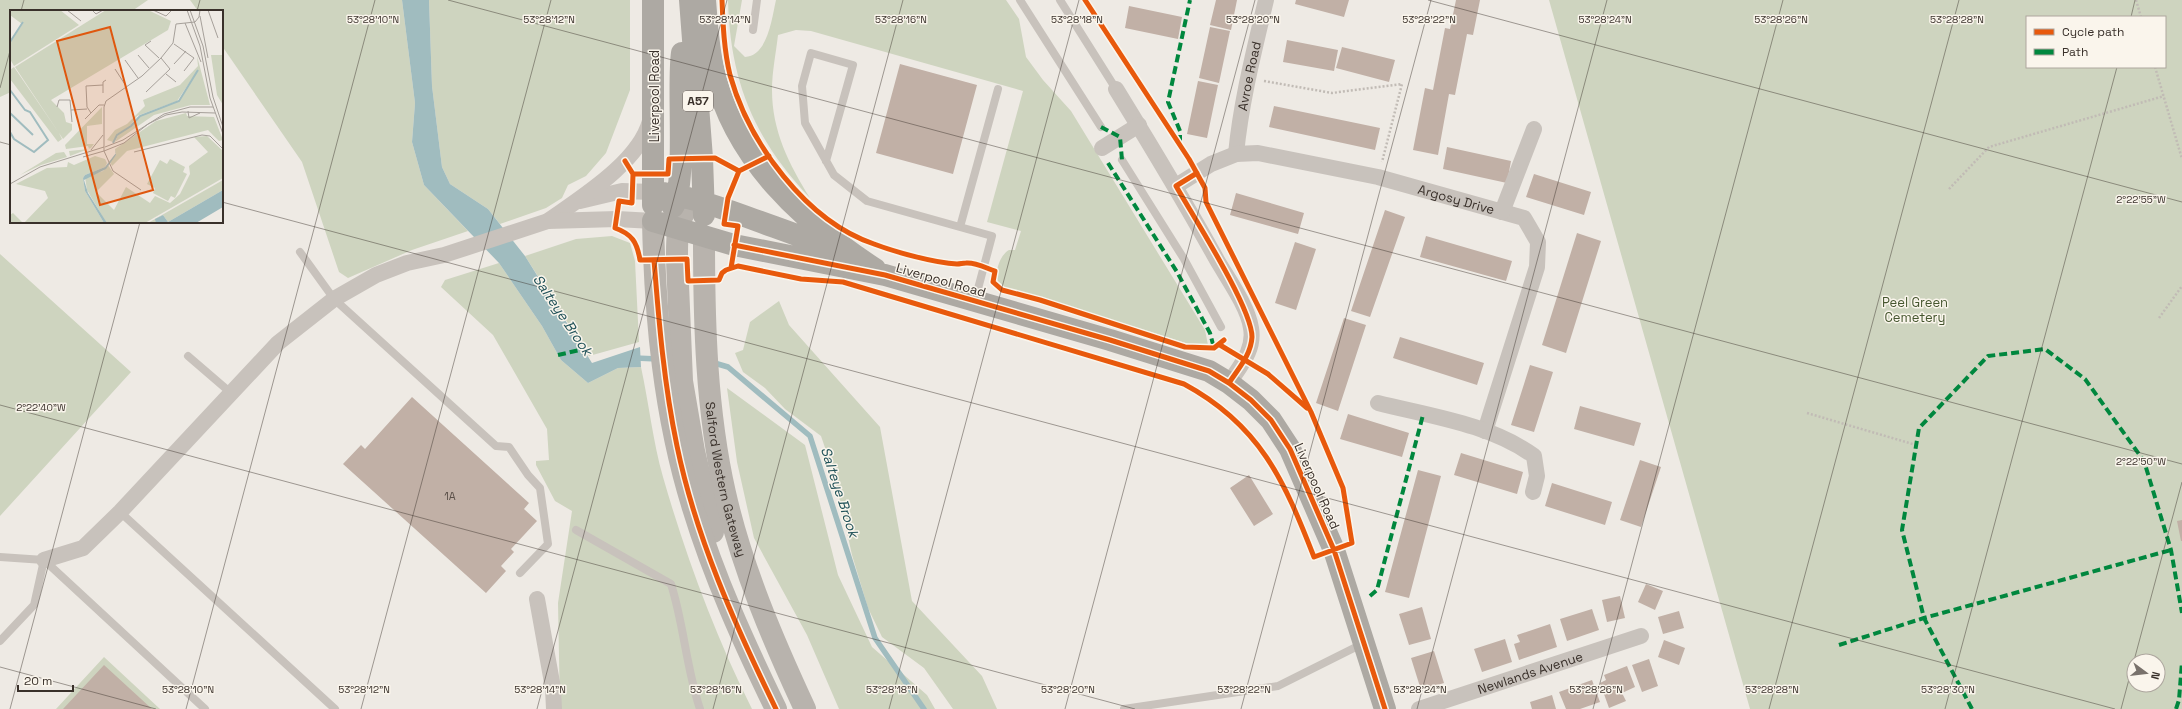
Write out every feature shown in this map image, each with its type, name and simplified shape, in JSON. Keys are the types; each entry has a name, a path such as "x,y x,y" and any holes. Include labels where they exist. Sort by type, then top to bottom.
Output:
{"highway":[{"name":"Liverpool Road","path":"653,0 655,102 653,220 679,227 704,237 734,245 884,275 1209,371 1229,383 1251,400 1271,420 1290,449 1334,550 1385,709"},
{"name":"A57","path":"653,220 670,211 675,204 677,194 680,159 681,60 690,0"},
{"name":"A57","path":"690,0 704,202 704,237"},
{"name":"A57","path":"705,0 707,31 713,72 722,100 734,127 756,163 782,195 814,225 844,248 884,275"},
{"name":"Liverpool Road","path":"653,192 677,194 704,202 810,239 884,275"}],"street":[{"name":"Avroe Road","path":"1236,154 1238,132 1248,78 1266,0"},
{"path":"1116,90 1176,186 1236,293 1251,328 1250,350 1229,383"},
{"path":"548,221 616,170 639,146 649,124 655,102"},
{"path":"1102,148 1139,125"},
{"path":"1502,212 1534,129"},
{"name":"Argosy Drive","path":"1176,186 1211,164 1236,154 1258,154 1378,177 1524,218 1538,242 1537,266 1485,431"},
{"path":"574,202 622,191 653,192"},
{"path":"670,337 681,217 689,206 704,202"},
{"path":"44,560 83,548 120,512 278,343 334,298 376,275 407,263 444,255 548,221 617,219 653,220 670,337 674,380 677,447 690,499 716,574 740,635 776,709"},
{"name":"Salford Western Gateway","path":"704,237 706,342 709,385 718,456 725,494 756,594 779,654 805,709"},
{"path":"1378,403 1485,431 1518,445 1534,456 1537,476 1533,492"},
{"path":"537,599 553,688 554,709"},
{"name":"Newlands Avenue","path":"1419,709 1641,636"}],"lane":[{"path":"753,30 756,0"},
{"path":"1020,0 1101,127"},
{"path":"1060,0 1116,90"},
{"path":"826,161 853,65 811,53 802,86 805,123 826,161 834,175 867,201 992,236 975,301"},
{"path":"960,227 998,89"},
{"path":"1122,160 1184,260 1221,327"},
{"path":"300,252 334,298 496,446 508,447 528,475 537,484 541,493 548,544 520,573"},
{"path":"188,356 231,393"},
{"path":"120,512 335,709"},
{"path":"576,530 671,584 679,610 690,680 700,709"},
{"path":"0,557 44,560 205,709"},
{"path":"0,641 34,605 44,560"},
{"path":"1124,709 1278,686 1365,643"}],"path":[{"path":"2136,0 2141,16"},
{"path":"2155,68 2182,158"},
{"path":"1248,78 1332,93 1402,84 1378,177"},
{"path":"1949,189 1989,147 2164,96"},
{"path":"2158,318 2182,286"},
{"path":"1807,413 1916,445"}],"green space":[{"path":"0,0 148,0 133,10 10,10 10,92 0,97"},
{"path":"190,0 402,0 415,103 412,142 424,185 468,231 412,250 348,278 339,272 302,162 223,47 223,10 197,10"},
{"path":"429,0 630,0 630,90 606,153 586,176 568,185 562,198 546,208 500,224 488,209 450,184 442,167 432,86"},
{"path":"728,0 742,0 734,46 745,57 753,55 764,43 768,34 776,0 1006,0 1019,19 1026,57 1043,80 1071,111 1205,330 1208,345 1192,345 1043,298 1007,289 998,282 997,269 999,264 1006,252 1009,250 1015,250 1021,231 987,222 1023,91 811,31 796,30 778,35 772,83 775,119 783,147 795,173 810,198 790,176 774,154 760,131 749,107 740,83 734,57"},
{"name":"Peel Green Cemetery","path":"1549,0 2182,0 2182,709 1750,709"},
{"path":"612,236 630,243 635,261 639,342 589,356 525,256 576,239"},
{"path":"0,254 131,372 0,516"},
{"path":"499,263 542,326 561,360 588,383 618,368 641,367 663,477 681,537 702,595 738,681 752,709 560,709 558,603 572,511 555,501 536,465 536,461 549,460 547,429 493,335 441,287 445,280"},
{"path":"779,301 789,325 880,427 912,601 982,676 997,709 953,709 924,668 882,637 868,608 852,555 834,474 821,436 785,409 765,388 743,372 735,353 743,350 750,322"},
{"path":"727,388 805,445 838,575 872,647 927,695 935,709 839,709 807,635 754,538 737,462"},
{"path":"104,657 160,709 56,709"}],"water":[{"path":"402,0 429,0 432,86 442,167 450,184 488,209 525,256 592,363 640,347 641,367 618,368 588,383 561,360 542,326 499,263 424,185 412,142 415,103"}],"building":[{"path":"1216,0 1237,0 1231,30 1210,25"},
{"path":"1296,0 1349,0 1344,17 1295,4"},
{"path":"1456,0 1480,0 1473,35 1467,34 1455,95 1449,94 1438,155 1413,150 1425,88 1433,90 1445,28 1450,29"},
{"path":"1129,6 1182,17 1178,39 1125,28"},
{"path":"1210,27 1230,31 1219,83 1199,78"},
{"path":"1287,40 1338,50 1334,71 1283,62"},
{"path":"1342,47 1395,60 1389,82 1336,68"},
{"path":"900,64 977,85 953,174 876,153"},
{"path":"1198,81 1218,85 1207,138 1187,134"},
{"path":"1274,106 1380,128 1375,150 1269,127"},
{"path":"1447,147 1511,161 1507,183 1443,169"},
{"path":"1534,174 1591,192 1584,215 1526,197"},
{"path":"1236,193 1304,213 1298,234 1230,215"},
{"path":"1385,210 1405,217 1370,317 1351,311"},
{"path":"1577,233 1601,241 1566,353 1542,345"},
{"path":"1426,236 1512,261 1506,281 1420,257"},
{"path":"1295,242 1316,249 1296,310 1275,303"},
{"path":"1344,318 1366,325 1338,411 1316,403"},
{"path":"1400,337 1484,363 1477,385 1393,358"},
{"path":"1530,365 1553,372 1534,432 1511,425"},
{"path":"412,397 529,503 524,509 537,521 511,549 514,552 501,566 506,571 486,593 343,464 361,445 365,449"},
{"path":"1580,406 1641,423 1634,446 1574,429"},
{"path":"1348,414 1409,433 1402,457 1340,439"},
{"path":"1461,453 1523,472 1517,494 1454,475"},
{"path":"1640,460 1661,467 1641,527 1620,520"},
{"path":"1418,470 1441,476 1409,598 1385,592"},
{"path":"1249,475 1273,514 1254,526 1230,488"},
{"path":"1552,483 1612,502 1605,525 1545,506"},
{"path":"2182,520 2182,541 2181,541 2177,521"},
{"path":"1646,584 1663,591 1655,610 1638,602"},
{"path":"1620,596 1625,618 1607,622 1602,600"},
{"path":"1422,607 1431,639 1409,645 1399,614"},
{"path":"1592,609 1599,630 1567,641 1560,619"},
{"path":"1679,611 1684,628 1663,634 1658,617"},
{"path":"1550,624 1557,647 1519,660 1514,644 1520,642 1517,635"},
{"path":"1505,639 1512,662 1482,672 1474,649"},
{"path":"1664,640 1685,648 1679,665 1658,657"},
{"path":"1434,651 1444,683 1421,690 1411,658"},
{"path":"1649,659 1658,686 1642,692 1632,665"},
{"path":"104,665 152,709 63,709"},
{"path":"1627,666 1635,687 1622,693 1626,701 1609,708 1600,683 1606,680 1604,675"},
{"path":"1592,680 1600,702 1580,709 1566,709 1559,692"},
{"path":"1552,695 1556,709 1532,709 1530,702"}],"waterway":[{"name":"Salteye Brook","path":"635,358 658,359"},
{"name":"Salteye Brook","path":"711,362 728,367 810,436 875,638 924,709"}],"marked path":[{"path":"1180,143 1180,131 1168,102 1190,0"},
{"path":"1101,127 1120,137 1122,160"},
{"path":"1108,163 1177,272 1210,333 1214,348"},
{"path":"558,355 584,349"},
{"path":"1972,709 1924,618 1902,530 1919,428 1988,356 2045,349 2085,379 2144,461 2171,550 2182,613"},
{"path":"1370,596 1377,590 1423,415"},
{"path":"1839,645 1924,618 2171,550"},
{"path":"2176,709 2179,700 2182,662"}],"cycle path":[{"path":"722,0 725,47 730,75 739,101 751,127 766,152 784,176 804,198 825,217 849,233 874,244 904,254 927,259 957,264 973,263 995,271 993,282 1002,290 1040,300 1185,347 1214,348 1224,340"},
{"path":"625,161 633,174 632,203 619,201 615,228 630,236 637,248 640,260 687,259 688,281 719,280 722,273 726,270 738,266 801,279 843,282 1184,384 1210,400 1251,436 1280,479 1292,503 1314,557 1352,543 1343,488 1311,412 1206,202 1205,188 1189,159 1085,0"},
{"path":"731,268 738,226 724,224 728,198 739,171 769,156"},
{"path":"633,174 668,174 669,159 715,158 739,171"},
{"path":"1197,173 1176,186 1208,239 1243,305 1252,337 1247,356 1229,383"},
{"path":"734,245 885,275 1110,340 1209,371 1229,383 1251,400 1271,420 1290,449 1334,550 1385,709"},
{"path":"654,260 665,377 672,423 685,480 718,580 776,709"},
{"path":"1220,345 1268,374 1307,408"}]}
